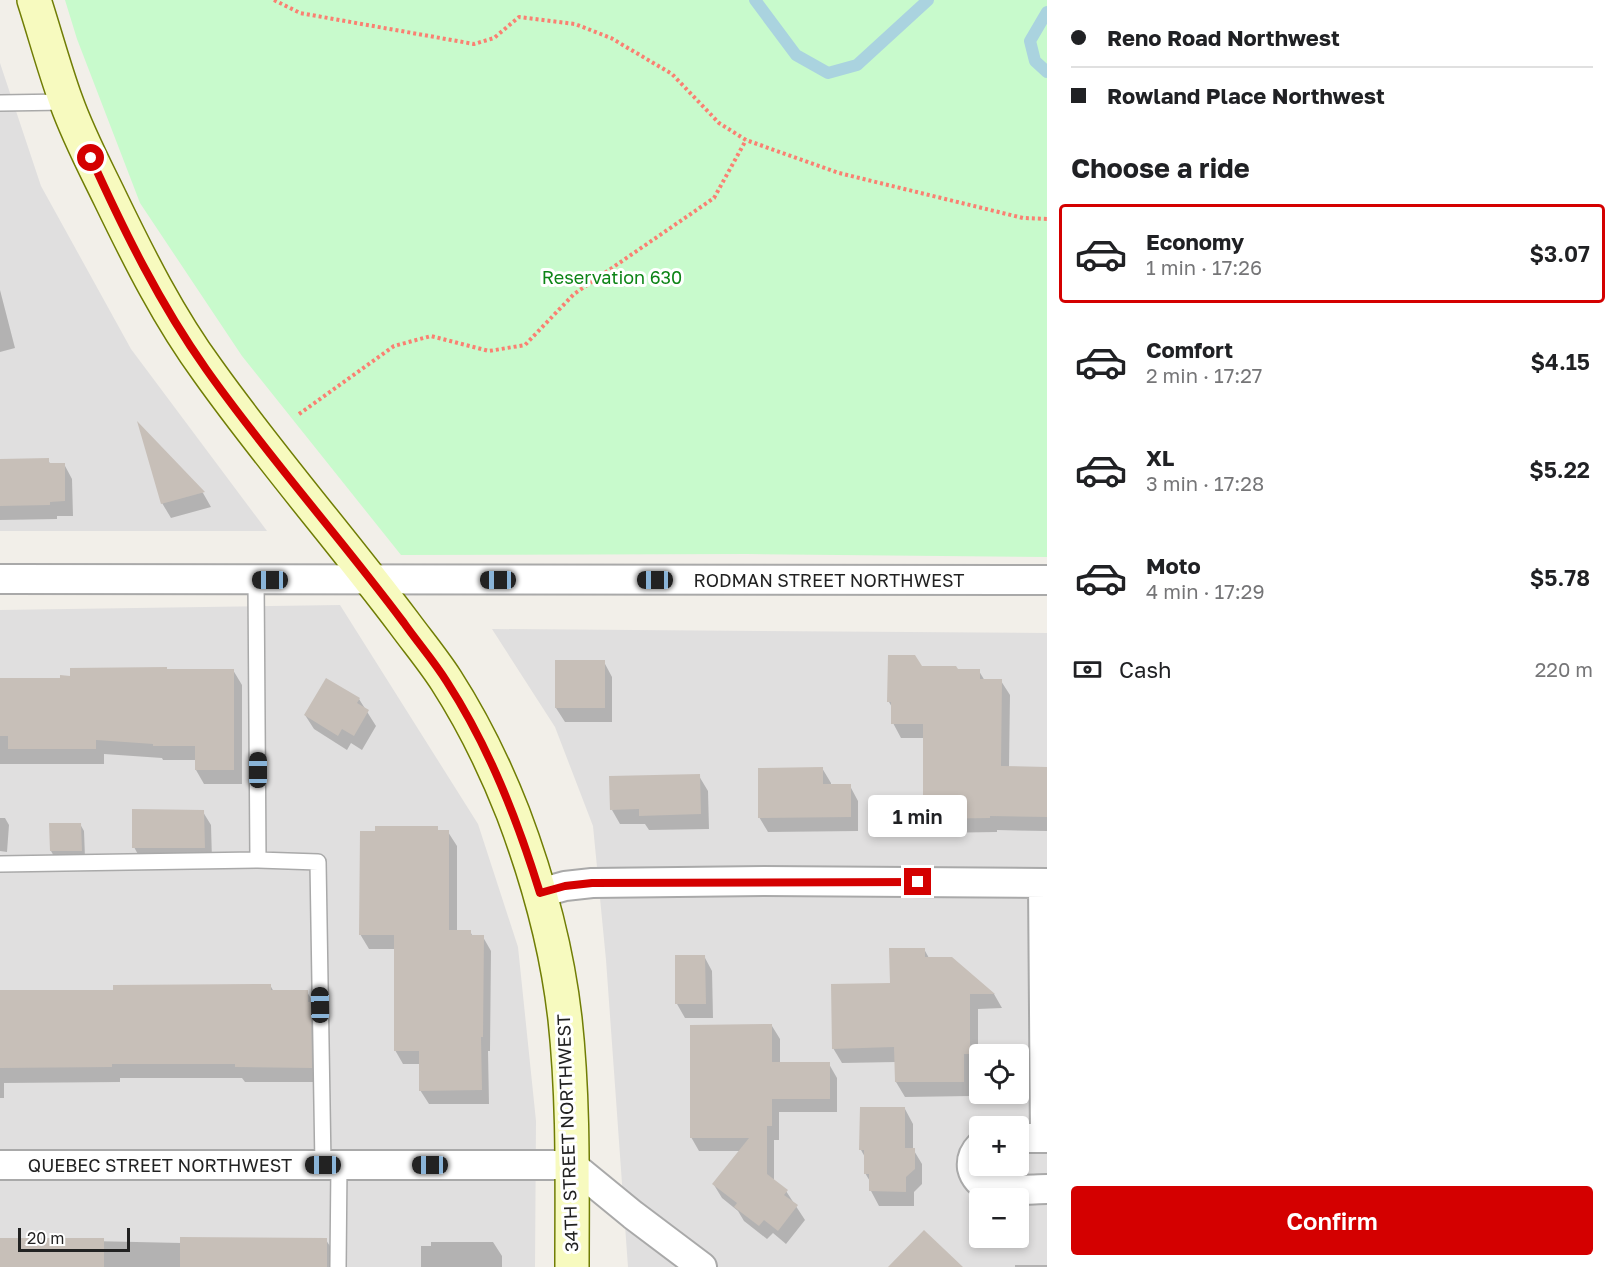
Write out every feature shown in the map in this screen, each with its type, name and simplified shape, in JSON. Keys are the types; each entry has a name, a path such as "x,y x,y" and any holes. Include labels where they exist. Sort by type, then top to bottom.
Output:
{"main road":[{"name":"34TH STREET NORTHWEST","path":"34,0 66,102 147,272 195,353 257,438 372,580 436,666 478,736 512,811 540,893 552,943 565,1018 569,1064 572,1165 572,1267"}],"street":[{"name":"RODMAN STREET NORTHWEST","path":"0,579 1047,580"},
{"path":"540,893 565,886 592,883 1045,883 1037,1138"},
{"name":"QUEBEC STREET NORTHWEST","path":"0,1165 572,1165"},
{"path":"572,1165 702,1267"},
{"path":"975,1176 984,1185 994,1190 1047,1189"}],"lane":[{"path":"0,103 66,102"},
{"path":"256,580 258,860"},
{"path":"0,864 258,860 318,862 331,1165 338,1267"}],"path":[{"path":"274,0 300,13 474,44 494,38 519,17 575,24 611,38 672,74 719,123 746,140 839,173 1023,218 1047,219"},
{"path":"299,414 394,346 431,336 489,351 525,345 574,294 714,198 746,140"}],"shaded area":[{"path":"0,63 41,186 131,349 267,531 0,531"},
{"path":"340,605 478,824 518,947 536,1121 535,1267 0,1267 0,610"},
{"path":"492,629 1047,633 1047,1267 628,1267 606,960 593,826 555,727"}],"green space":[{"name":"Reservation 630","path":"65,0 1047,0 1047,557 747,554 401,555 242,356 140,203 77,39"}],"building":[{"path":"137,421 205,492 161,504"},
{"path":"49,458 49,463 65,463 65,501 50,502 50,505 0,506 0,459"},
{"path":"888,655 915,655 922,666 980,669 980,679 1002,679 1001,766 1047,767 1047,817 990,816 990,818 925,819 923,724 891,724 891,702 887,702"},
{"path":"555,660 605,660 605,708 555,708"},
{"path":"167,667 167,669 234,669 234,770 195,770 195,746 153,746 153,744 96,740 96,749 8,749 8,736 0,736 0,678 60,678 60,675 70,676 70,668"},
{"path":"326,678 360,698 357,703 369,710 354,736 342,729 338,736 304,715"},
{"path":"823,767 823,784 851,784 851,817 758,818 758,768"},
{"path":"700,774 701,814 639,816 639,809 610,810 609,776"},
{"path":"132,809 204,810 205,848 132,848"},
{"path":"49,823 81,823 82,851 50,851"},
{"path":"375,826 438,826 438,830 449,830 449,930 471,930 471,935 484,935 482,1090 419,1091 419,1051 394,1051 394,935 359,935 360,831 375,831"},
{"path":"889,948 925,948 925,957 952,957 995,994 970,994 970,1044 969,1054 964,1054 964,1082 895,1082 894,1047 832,1049 831,984 890,983"},
{"path":"675,955 705,955 706,1004 675,1004"},
{"path":"271,984 271,990 308,990 308,1002 311,1002 312,1068 235,1067 235,1064 112,1064 112,1067 0,1068 0,990 113,990 113,985"},
{"path":"772,1024 772,1062 830,1062 830,1099 772,1099 772,1126 767,1126 767,1174 788,1190 784,1195 798,1205 778,1231 764,1220 759,1226 734,1207 737,1203 712,1184 749,1138 690,1138 690,1025"},
{"path":"860,1107 905,1107 905,1148 915,1148 915,1169 906,1177 906,1192 869,1191 869,1174 864,1174 864,1150 859,1150"},
{"path":"924,1230 963,1267 888,1267"},
{"path":"180,1237 327,1238 327,1267 180,1267"},
{"path":"0,1238 104,1238 104,1267 0,1267"}],"waterway":[{"path":"755,0 796,55 828,73 857,65 928,0"},
{"path":"1047,12 1030,41 1035,61 1047,72"}],"route":[{"path":"91,158 147,272 195,353 251,430 372,580 436,666 458,700 496,773 512,811 540,893 565,886 592,883 918,882"}]}
